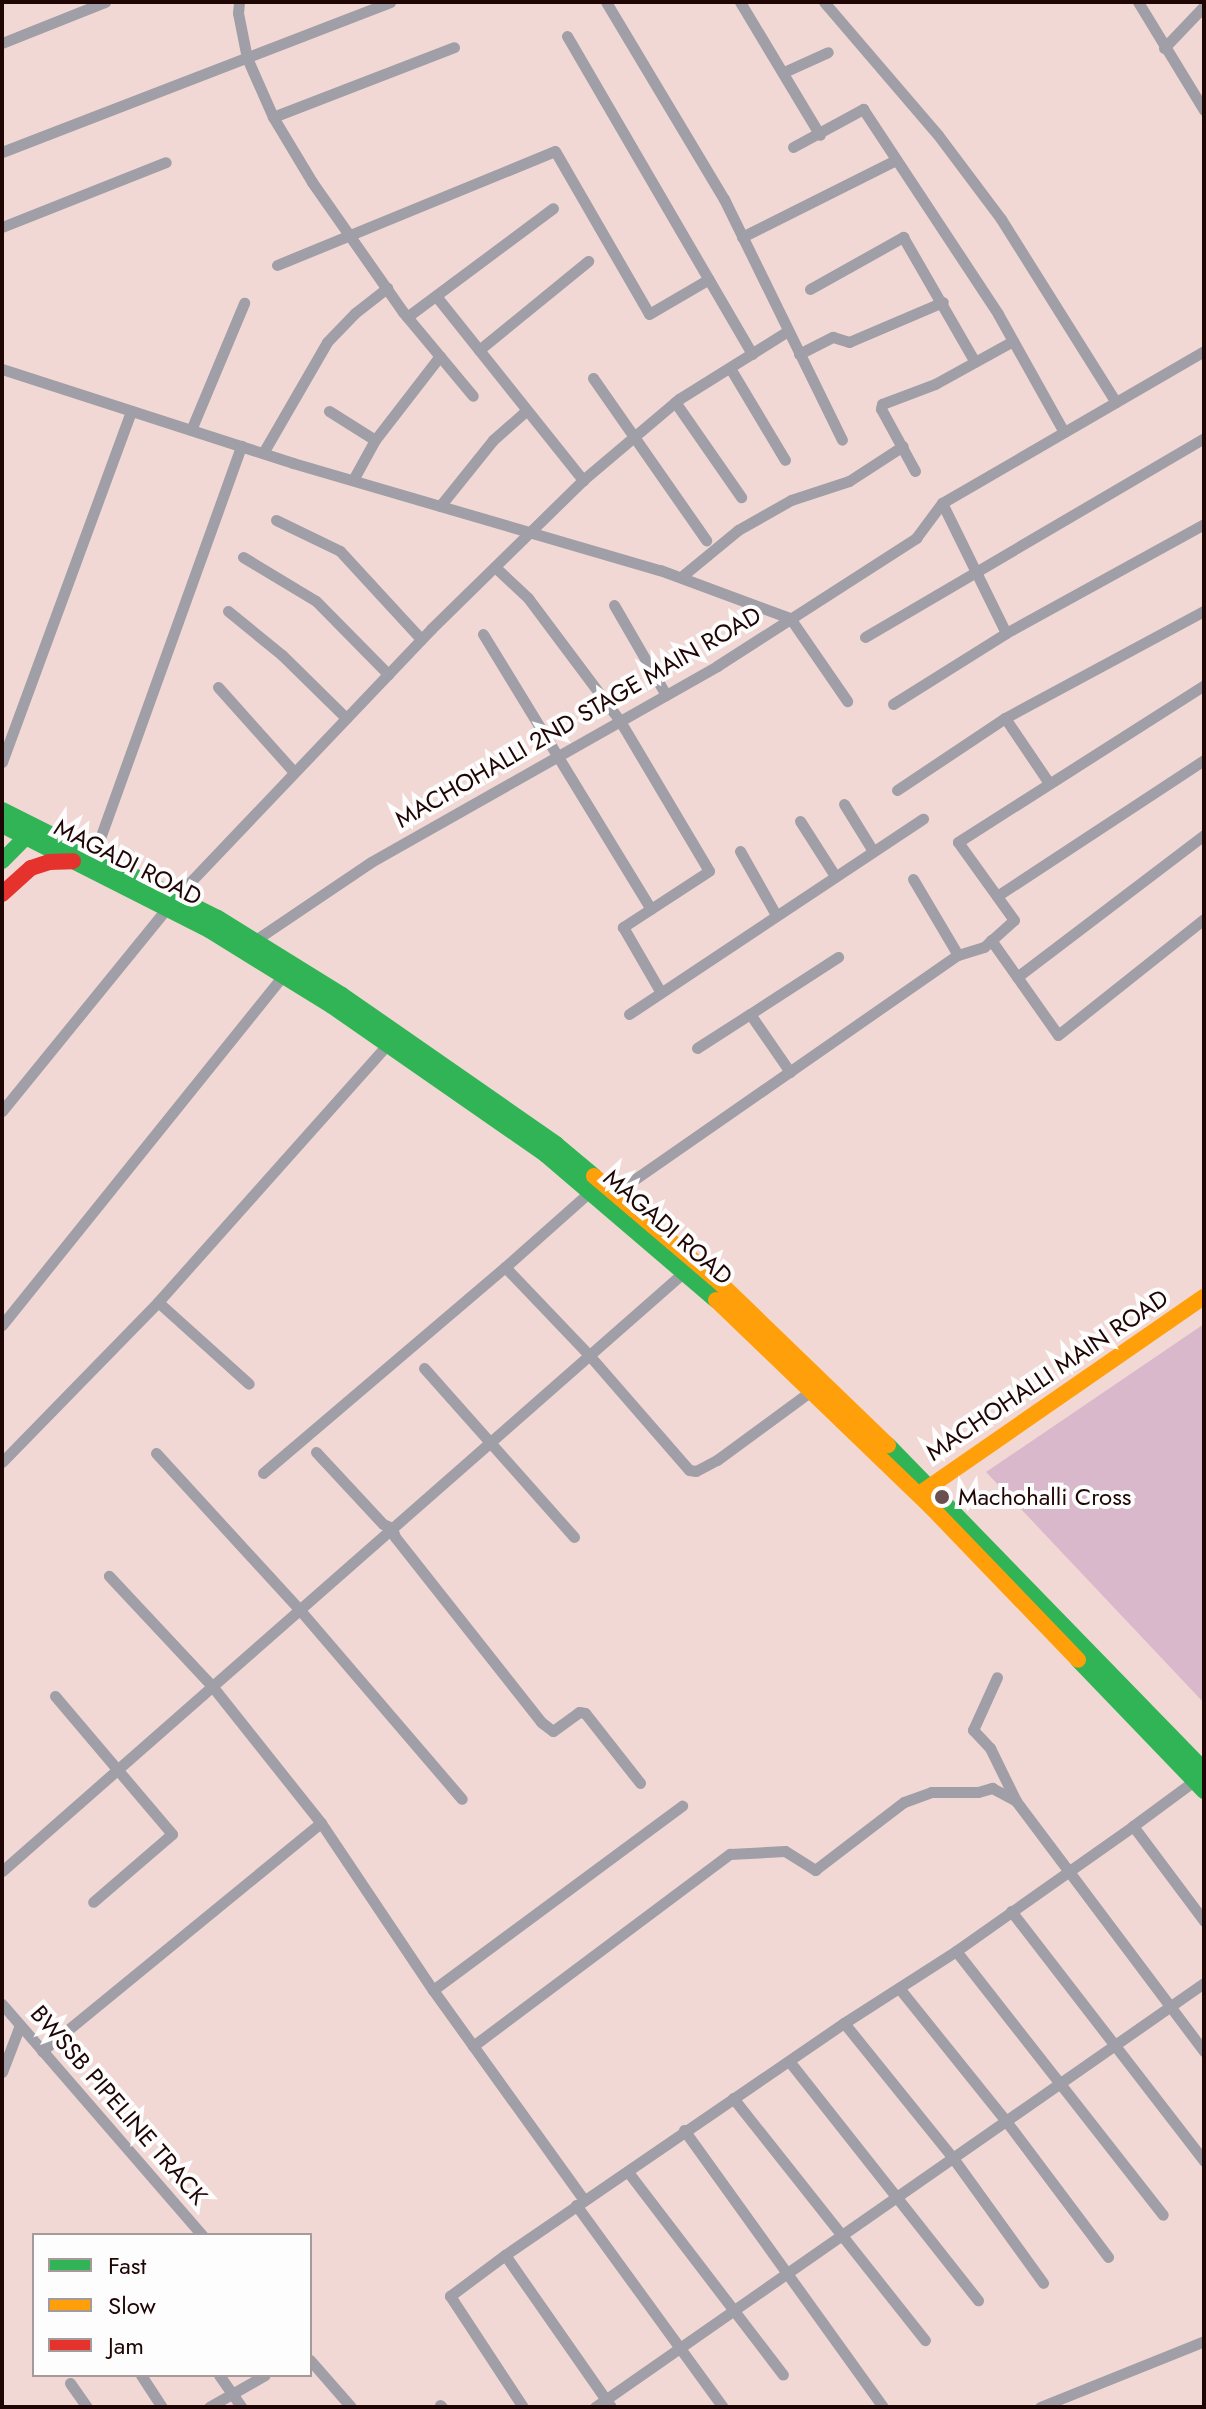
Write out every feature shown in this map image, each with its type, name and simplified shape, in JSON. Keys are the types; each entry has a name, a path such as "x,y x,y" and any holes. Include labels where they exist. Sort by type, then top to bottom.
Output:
{"main road":[{"name":"MAGADI ROAD","path":"2,810 94,855 172,903 546,1155 595,1186 615,1193 719,1282 923,1489 1201,1781"},
{"name":"MAGADI ROAD","path":"2,825 73,861 254,941 342,995 556,1144 684,1272 811,1391 923,1489"},
{"path":"2,861 26,837"},
{"path":"2,894 31,868 49,862 73,861"},
{"name":"MACHOHALLI MAIN ROAD","path":"923,1489 1204,1297"}],"street":[{"path":"2,43 105,2"},
{"path":"239,2 238,13 247,58 273,117 312,182 407,317 473,396"},
{"path":"2,152 390,2"},
{"path":"606,2 714,182 842,440"},
{"path":"740,2 820,135"},
{"path":"824,2 938,135 1001,219 1116,402"},
{"path":"1138,2 1204,110"},
{"path":"1164,48 1204,6"},
{"path":"567,36 752,354"},
{"path":"273,117 454,47"},
{"path":"784,72 828,52"},
{"path":"793,147 863,109 1013,341 1064,432"},
{"path":"277,265 555,151 649,314 709,279"},
{"path":"742,237 896,160"},
{"path":"2,227 166,162"},
{"path":"407,317 553,208"},
{"path":"810,289 903,237 975,362"},
{"path":"479,350 588,261"},
{"path":"263,453 327,342 355,313 387,288"},
{"path":"436,296 583,480"},
{"path":"799,354 833,337 849,342 943,302"},
{"path":"191,430 244,303"},
{"path":"2,1111 172,903 421,639 583,480 675,402 788,331"},
{"path":"915,471 882,404 935,384 1013,341"},
{"name":"MACHOHALLI 2ND STAGE MAIN ROAD","path":"254,941 371,862 666,695 916,538 942,503 1204,351"},
{"path":"353,480 375,440 440,356"},
{"path":"730,368 785,460"},
{"path":"2,369 263,453 681,577 790,618 847,701"},
{"path":"593,378 706,540"},
{"path":"675,402 741,497"},
{"path":"440,506 493,440 527,410"},
{"path":"2,762 131,411"},
{"path":"329,411 375,440"},
{"path":"865,637 1204,438"},
{"path":"94,855 241,446"},
{"path":"681,577 738,530 791,500 849,481 903,446"},
{"path":"942,503 1006,633"},
{"path":"276,520 340,551 421,639"},
{"path":"893,704 1006,633 1204,524"},
{"path":"243,557 316,601 388,674"},
{"path":"495,567 528,598 620,721 709,871 623,927 660,991"},
{"path":"614,605 666,695"},
{"path":"228,611 282,655 346,718"},
{"path":"897,790 1005,718 1204,611"},
{"path":"483,634 651,909"},
{"path":"615,1193 958,955 979,950 991,940 1014,920 958,842 1204,685"},
{"path":"218,687 294,772"},
{"path":"1005,718 1049,783"},
{"path":"997,896 1204,760"},
{"path":"844,804 873,851"},
{"path":"629,1014 923,819"},
{"path":"800,821 835,876"},
{"path":"1017,977 1204,835"},
{"path":"740,851 776,915"},
{"path":"913,879 958,955"},
{"path":"991,940 1058,1035 1204,919"},
{"path":"697,1048 838,957"},
{"path":"2,1325 283,976"},
{"path":"750,1014 790,1072"},
{"path":"2,1462 158,1302 386,1046"},
{"path":"263,1473 505,1267 595,1186"},
{"path":"505,1267 589,1355 689,1470 696,1471 717,1460 811,1391"},
{"path":"2,1871 684,1272"},
{"path":"158,1302 249,1384"},
{"path":"424,1368 574,1537"},
{"path":"316,1452 383,1524 392,1528 395,1537 541,1722 553,1731 579,1712 585,1713 640,1783"},
{"path":"156,1453 299,1609 462,1799"},
{"path":"109,1576 212,1686 321,1823 433,1990 723,2407"},
{"path":"997,1677 973,1730 990,1748 1016,1801 1204,2051"},
{"path":"55,1696 172,1834 93,1902"},
{"path":"523,2407 450,2296 684,2130 956,1951 1201,1781"},
{"path":"473,2046 730,1854 785,1851 815,1870 904,1802 931,1792 978,1792 992,1788 1016,1801"},
{"path":"433,1990 682,1806"},
{"path":"42,2051 321,1823"},
{"path":"1133,1826 1204,1921"},
{"path":"1011,1911 1204,2161"},
{"path":"956,1951 1163,2215"},
{"path":"595,2407 608,2403 682,2347 1204,1983"},
{"path":"899,1988 1006,2121 1108,2257"},
{"name":"BWSSB PIPELINE TRACK","path":"2,2004 200,2233"},
{"path":"844,2023 953,2158 1043,2283"},
{"path":"2,2072 20,2025"},
{"path":"789,2061 978,2300"},
{"path":"733,2098 925,2340"},
{"path":"684,2130 789,2272 883,2407"},
{"path":"628,2172 783,2375"},
{"path":"505,2255 608,2403"},
{"path":"1040,2407 1204,2341"},
{"path":"312,2362 351,2407"},
{"path":"142,2377 162,2407"},
{"path":"220,2377 241,2407"},
{"path":"209,2407 261,2377"},
{"path":"70,2383 87,2407"}],"shaded area":[{"path":"1204,1324 1204,1703 986,1472"}],"traffic: fast":[{"path":"2,810 218,918 342,995 556,1144 594,1176"},
{"path":"2,825 209,930 332,1006 546,1155 716,1300"},
{"path":"2,861 26,837"},
{"path":"888,1445 1204,1770"},
{"path":"1078,1660 1204,1791"}],"traffic: slow":[{"path":"594,1176 719,1282 888,1445"},
{"path":"919,1494 1204,1297"},
{"path":"716,1300 931,1507 1078,1660"}],"traffic: jam":[{"path":"2,894 31,868 49,862 73,861"}],"place":[{"name":"Machohalli Cross","path":"942,1497"}]}
